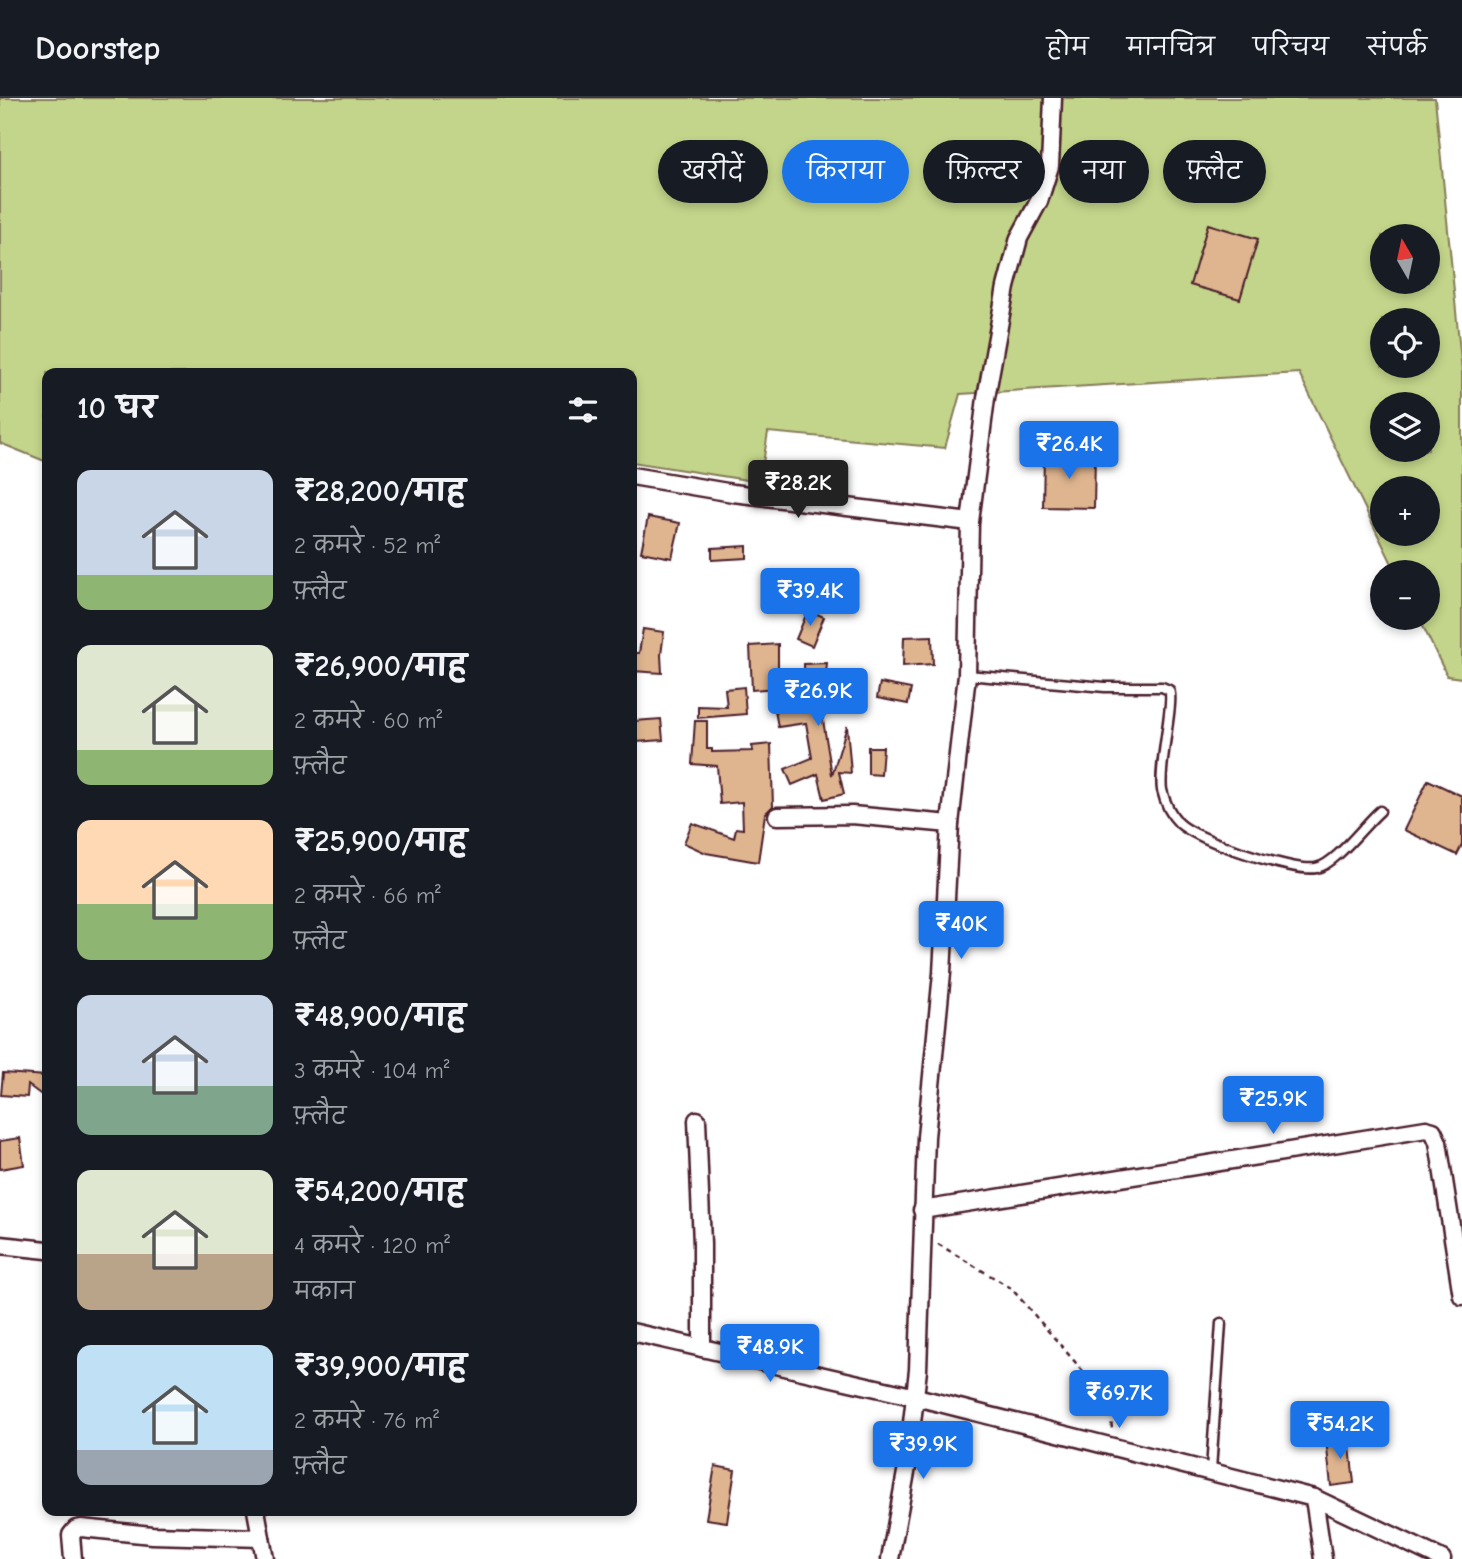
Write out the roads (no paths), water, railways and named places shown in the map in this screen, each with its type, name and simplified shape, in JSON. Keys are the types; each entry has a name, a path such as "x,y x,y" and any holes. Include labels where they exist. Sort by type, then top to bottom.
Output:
{"street":[{"path":"890,1559 907,1468 916,1397 927,1124 942,973 950,824 967,675 970,522 986,398 1009,275 1019,238 1039,201 1050,166 1053,98"},
{"path":"637,477 733,494 970,522"},
{"path":"777,816 852,815 950,824"},
{"path":"697,1120 702,1244 702,1348"},
{"path":"922,1210 1433,1130 1438,1142 1462,1296"},
{"path":"0,1245 42,1249"},
{"path":"637,1333 916,1397 1210,1469 1314,1498 1442,1559"},
{"path":"1314,1498 1323,1559"},
{"path":"257,1516 265,1559"},
{"path":"73,1559 71,1535 76,1529 152,1535 261,1538"}],"lane":[{"path":"967,675 1105,687 1162,687 1169,690 1171,704 1164,735 1161,778 1166,802 1180,824 1194,835 1228,847 1283,864 1318,868 1335,856 1380,811"},
{"path":"1210,1469 1221,1323"}]}
